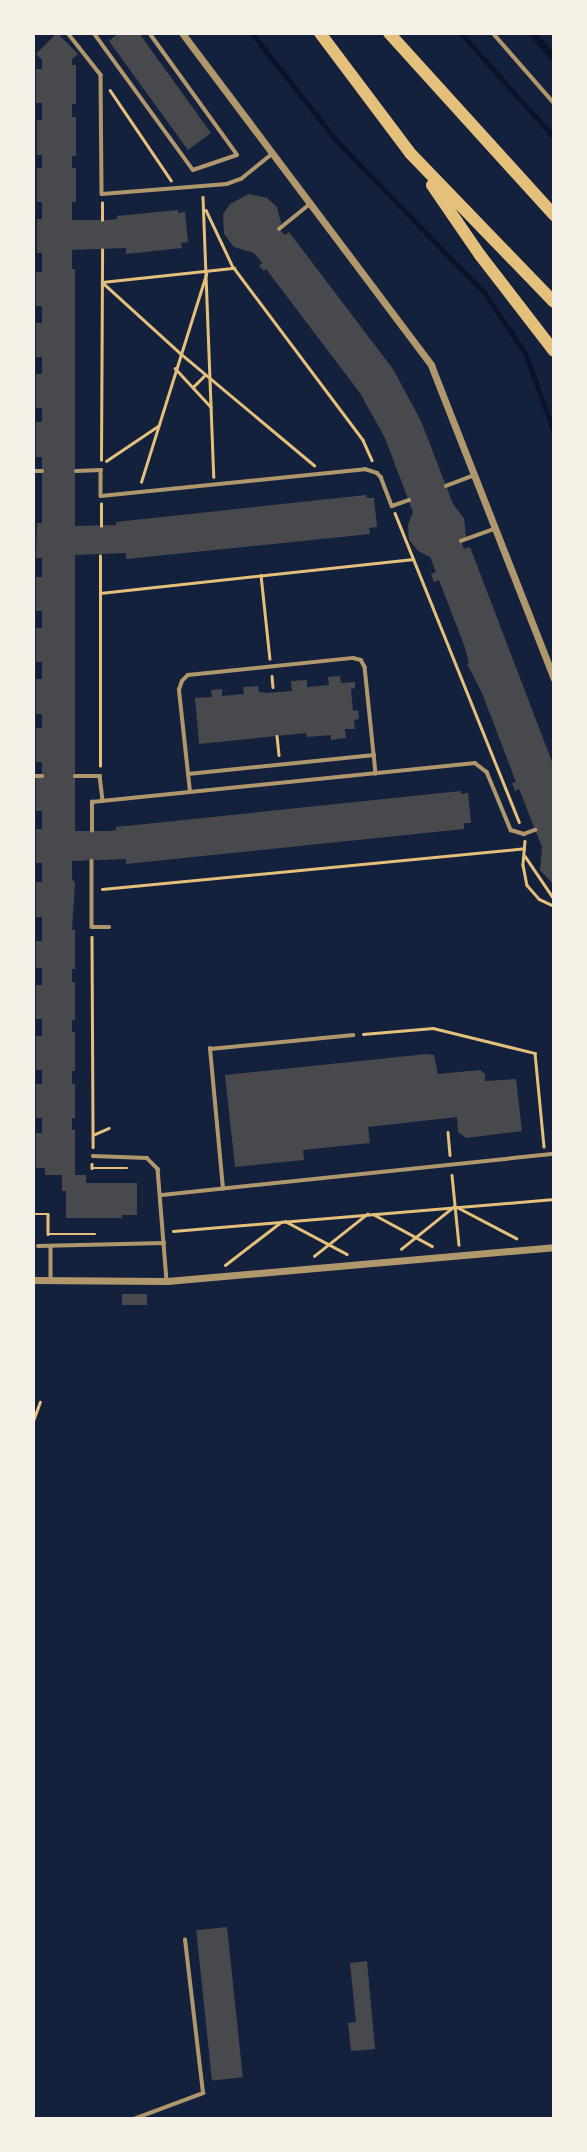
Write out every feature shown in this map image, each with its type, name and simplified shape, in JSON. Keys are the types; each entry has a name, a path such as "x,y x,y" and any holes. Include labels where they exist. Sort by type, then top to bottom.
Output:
{"highway":[{"path":"320,33 410,153 480,255 554,351"},
{"path":"389,33 554,215"},
{"path":"410,153 554,302"}],"street":[{"path":"182,33 431,365 554,679"},
{"path":"33,1280 167,1281 554,1247"}],"lane":[{"path":"68,33 100,75 102,194 227,184 241,179 272,154"},
{"path":"94,33 193,170 237,155 149,33"},
{"path":"493,33 554,103"},
{"path":"279,229 309,205"},
{"path":"75,471 101,470 101,496 365,469 377,473 392,506 408,500"},
{"path":"33,471 42,471"},
{"path":"446,485 476,475"},
{"path":"461,541 496,528"},
{"path":"190,792 179,690 181,681 188,675 353,658 361,660 365,667 376,773"},
{"path":"188,774 375,755"},
{"path":"92,831 92,802 479,764 486,772 511,830 524,834 535,830"},
{"path":"33,776 42,776"},
{"path":"75,776 100,776 103,801"},
{"path":"92,861 92,926 109,927"},
{"path":"223,1189 210,1049 353,1035"},
{"path":"162,1195 554,1154"},
{"path":"93,1156 147,1158 158,1169 167,1281"},
{"path":"38,1246 164,1243"},
{"path":"51,1246 51,1280"},
{"path":"134,2119 203,2093 185,1940"}],"path":[{"path":"100,75 177,188"},
{"path":"102,194 102,220"},
{"path":"215,484 204,207 234,268 363,440 377,473"},
{"path":"102,250 101,464 158,426"},
{"path":"102,282 234,268"},
{"path":"138,492 175,368 208,271"},
{"path":"102,282 180,353 323,473"},
{"path":"175,368 211,407"},
{"path":"193,387 205,374"},
{"path":"101,496 101,526"},
{"path":"392,506 524,834 523,865 527,885 539,899 554,906"},
{"path":"100,555 100,776"},
{"path":"100,593 413,559"},
{"path":"261,575 273,687"},
{"path":"92,890 525,848"},
{"path":"525,856 554,899"},
{"path":"92,926 92,1168 138,1168"},
{"path":"353,1035 433,1028 535,1053 544,1155"},
{"path":"93,1135 109,1128"},
{"path":"448,1132 459,1245"},
{"path":"171,1231 554,1199"},
{"path":"399,1251 455,1207"},
{"path":"455,1207 519,1240"},
{"path":"33,1214 48,1214 48,1234 102,1234"},
{"path":"311,1258 367,1214"},
{"path":"373,1214 435,1247"},
{"path":"283,1222 348,1255"},
{"path":"221,1273 224,1266 283,1222"},
{"path":"33,1421 40,1402"}],"water":[{"path":"527,33 537,33 554,53 554,64"}],"building":[{"path":"57,33 78,54 72,59 72,65 76,65 76,104 72,104 72,117 76,117 76,156 72,156 72,168 76,168 76,202 72,202 72,220 109,220 117,219 117,216 178,210 178,213 185,212 188,242 181,243 182,248 126,254 126,248 72,250 72,269 75,269 75,526 116,525 116,522 366,495 367,498 374,498 377,527 369,528 370,534 126,559 126,553 75,555 75,831 110,831 116,830 116,827 461,791 461,794 468,793 471,823 464,823 464,829 126,864 126,859 72,861 72,879 75,883 72,930 75,930 75,969 72,969 72,982 75,982 75,1020 72,1020 72,1032 75,1032 75,1071 72,1071 72,1084 75,1084 75,1118 72,1118 72,1130 75,1130 75,1175 86,1175 86,1183 137,1183 137,1215 122,1215 122,1218 66,1218 66,1191 62,1191 62,1175 45,1175 45,1168 36,1168 36,1133 42,1133 42,1118 36,1118 36,1084 42,1084 42,1070 36,1070 36,1036 42,1036 42,1019 36,1019 36,985 42,985 42,968 36,968 36,941 42,941 42,917 36,917 36,882 42,882 42,863 36,863 36,829 42,829 42,811 36,811 36,777 42,777 42,762 36,762 36,728 42,728 42,714 36,714 36,679 42,679 42,662 36,662 36,628 42,628 42,611 36,611 36,577 42,577 42,558 36,558 37,523 42,523 42,457 36,457 36,422 42,422 42,408 36,408 36,374 42,374 42,357 36,357 36,323 42,323 42,306 36,306 36,272 42,272 42,253 37,253 37,219 42,219 42,202 37,202 37,168 42,168 42,155 37,155 37,120 42,120 42,103 36,103 36,69 42,69 42,60 36,54"},
{"path":"119,33 139,33 211,133 188,150 109,41"},
{"path":"249,194 267,198 277,207 281,223 279,229 285,235 289,232 393,369 421,421 453,504 464,518 466,536 461,541 464,549 470,547 554,767 554,885 540,870 542,847 519,789 515,791 512,783 516,782 482,693 467,664 469,663 464,645 439,580 434,582 431,574 436,572 430,557 418,551 409,540 408,525 413,512 385,438 360,393 266,269 264,271 259,266 262,263 254,253 234,247 224,234 223,214 230,204"},
{"path":"340,676 341,683 355,682 355,688 351,689 353,711 358,710 359,719 354,720 355,729 345,729 346,738 331,740 331,735 307,737 306,733 199,744 195,698 212,697 211,690 222,689 222,696 244,694 243,687 258,686 259,692 267,693 292,691 291,681 307,680 307,687 329,685 328,677"},
{"path":"434,1055 438,1074 480,1070 485,1074 485,1081 516,1079 522,1131 466,1138 458,1132 457,1117 368,1127 370,1143 303,1150 304,1160 235,1167 225,1075"},
{"path":"122,1294 147,1294 147,1305 122,1305"},
{"path":"227,1927 243,2077 212,2080 196,1930"},
{"path":"367,1961 375,2049 351,2051 348,2023 356,2022 350,1963"}],"waterway":[{"path":"252,33 337,141 484,292 525,352 554,431"},
{"path":"461,33 554,137"}]}
